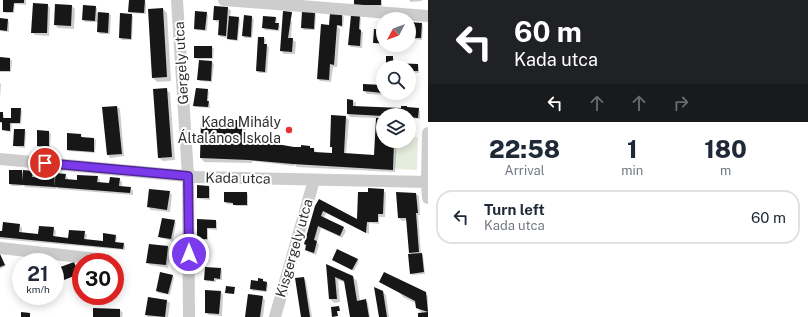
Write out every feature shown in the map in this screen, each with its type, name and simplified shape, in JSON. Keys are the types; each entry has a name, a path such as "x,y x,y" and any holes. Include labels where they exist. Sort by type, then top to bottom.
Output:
{"street":[{"name":"Gergely utca","path":"178,0 188,176 189,317"},
{"path":"224,0 300,3 428,16"},
{"path":"428,132 428,198"},
{"name":"Kada utca","path":"0,159 188,176 427,182"},
{"name":"Kisgergely utca","path":"275,317 314,180"},
{"path":"0,248 72,256"}],"green space":[{"path":"416,137 418,137 417,170 394,169 396,148 416,148"}],"building":[{"path":"3,0 24,0 24,3 14,3 13,12 3,12"},
{"path":"129,0 145,0 144,13 128,12"},
{"path":"354,0 381,0 381,5 354,5"},
{"path":"33,3 48,4 47,33 31,33"},
{"path":"55,4 72,5 71,26 54,25"},
{"path":"83,5 96,6 95,21 82,20"},
{"path":"214,6 228,7 226,36 218,35 219,20 213,20"},
{"path":"163,8 167,77 152,78 148,9"},
{"path":"195,11 207,12 205,30 194,29"},
{"path":"283,11 292,12 288,38 293,38 292,52 280,51"},
{"path":"302,11 315,12 314,29 301,28"},
{"path":"98,12 109,13 108,33 97,32"},
{"path":"120,13 132,14 131,39 119,38"},
{"path":"330,13 342,14 342,26 337,25 334,65 330,64 329,80 317,79 321,24 329,25"},
{"path":"244,15 252,16 251,37 242,36"},
{"path":"351,15 360,15 360,46 348,45"},
{"path":"229,16 239,17 237,40 227,39"},
{"path":"263,16 276,17 275,23 279,23 278,30 262,28"},
{"path":"0,18 8,19 7,31 0,30"},
{"path":"416,23 422,23 421,38 416,38"},
{"path":"374,29 376,29 376,43 373,43"},
{"path":"258,37 264,37 264,44 267,44 265,72 256,71"},
{"path":"194,46 212,46 212,58 194,58"},
{"path":"386,56 393,56 393,60 386,60"},
{"path":"0,57 10,58 10,71 0,71"},
{"path":"199,60 212,61 211,81 197,80"},
{"path":"416,64 418,64 418,71 416,71"},
{"path":"363,84 376,85 376,92 363,91"},
{"path":"167,88 172,157 158,158 153,89"},
{"path":"196,88 208,89 208,107 193,106"},
{"path":"347,99 353,100 353,106 401,108 376,108 376,116 347,114"},
{"path":"117,106 122,154 107,155 102,107"},
{"path":"401,106 419,108 418,118 416,118 416,108 401,108"},
{"path":"11,108 21,108 20,123 10,123 10,131 2,130 0,112 3,112 3,118 11,118"},
{"path":"331,115 346,116 344,153 374,155 376,118 376,148 394,148 393,170 200,158 201,120 242,120 242,138 294,147 301,147 301,145 310,146 310,148 314,148 314,152 332,153 332,147 330,147"},
{"path":"14,129 25,129 24,146 13,146"},
{"path":"37,130 49,131 49,147 37,146"},
{"path":"67,133 81,134 81,137 94,138 94,152 67,150"},
{"path":"9,170 22,170 22,181 23,170 33,171 32,177 44,178 45,172 55,173 54,187 9,184"},
{"path":"56,173 66,174 65,179 77,180 77,175 98,176 97,182 109,183 110,177 120,178 119,186 131,187 130,193 54,187"},
{"path":"197,185 209,186 209,198 197,198"},
{"path":"368,188 384,189 383,214 378,214 378,222 367,222 366,233 323,211 321,216 344,227 340,236 318,226 314,240 317,241 314,253 305,250 306,245 304,244 315,206 319,199 357,219 358,192 368,192"},
{"path":"149,189 170,191 167,210 147,207"},
{"path":"224,192 247,192 247,205 233,205 233,203 224,202"},
{"path":"396,192 416,193 419,252 409,253 406,218 398,218"},
{"path":"162,218 175,220 171,239 158,237"},
{"path":"197,219 216,220 216,228 207,228 207,239 197,239"},
{"path":"3,222 20,224 19,232 38,234 39,226 54,227 53,236 68,238 69,230 85,231 84,239 103,241 103,233 116,235 115,242 124,243 123,249 0,237"},
{"path":"149,244 168,246 166,265 146,263"},
{"path":"337,249 358,259 352,270 332,260"},
{"path":"422,253 424,272 410,274 408,254"},
{"path":"0,254 5,265 0,267"},
{"path":"72,263 72,277 64,280 64,266"},
{"path":"326,264 353,276 357,301 366,299 369,317 350,317 344,281 335,277 337,299 329,299"},
{"path":"205,267 221,268 220,279 214,278 214,281 204,280"},
{"path":"160,272 173,275 168,294 156,291"},
{"path":"384,272 426,292 428,312 416,308 415,301 379,282"},
{"path":"304,277 310,317 301,317 295,278"},
{"path":"258,278 267,282 266,291 250,289 251,280 258,281"},
{"path":"226,286 235,287 234,294 225,293"},
{"path":"374,287 383,291 387,317 379,317"},
{"path":"205,290 221,291 219,314 205,313"},
{"path":"248,294 263,296 260,317 245,317"},
{"path":"148,297 167,300 165,317 145,315"},
{"path":"339,306 340,311 337,311 338,316 332,317 331,307"},
{"path":"93,308 120,309 120,317 93,317"},
{"path":"21,312 30,313 30,317 21,317"},
{"path":"428,312 428,317 418,317 418,313"}],"place":[{"name":"Kada Mihály Általános Iskola","path":"289,130"}],"route":[{"path":"45,163 188,176 189,254"}]}
